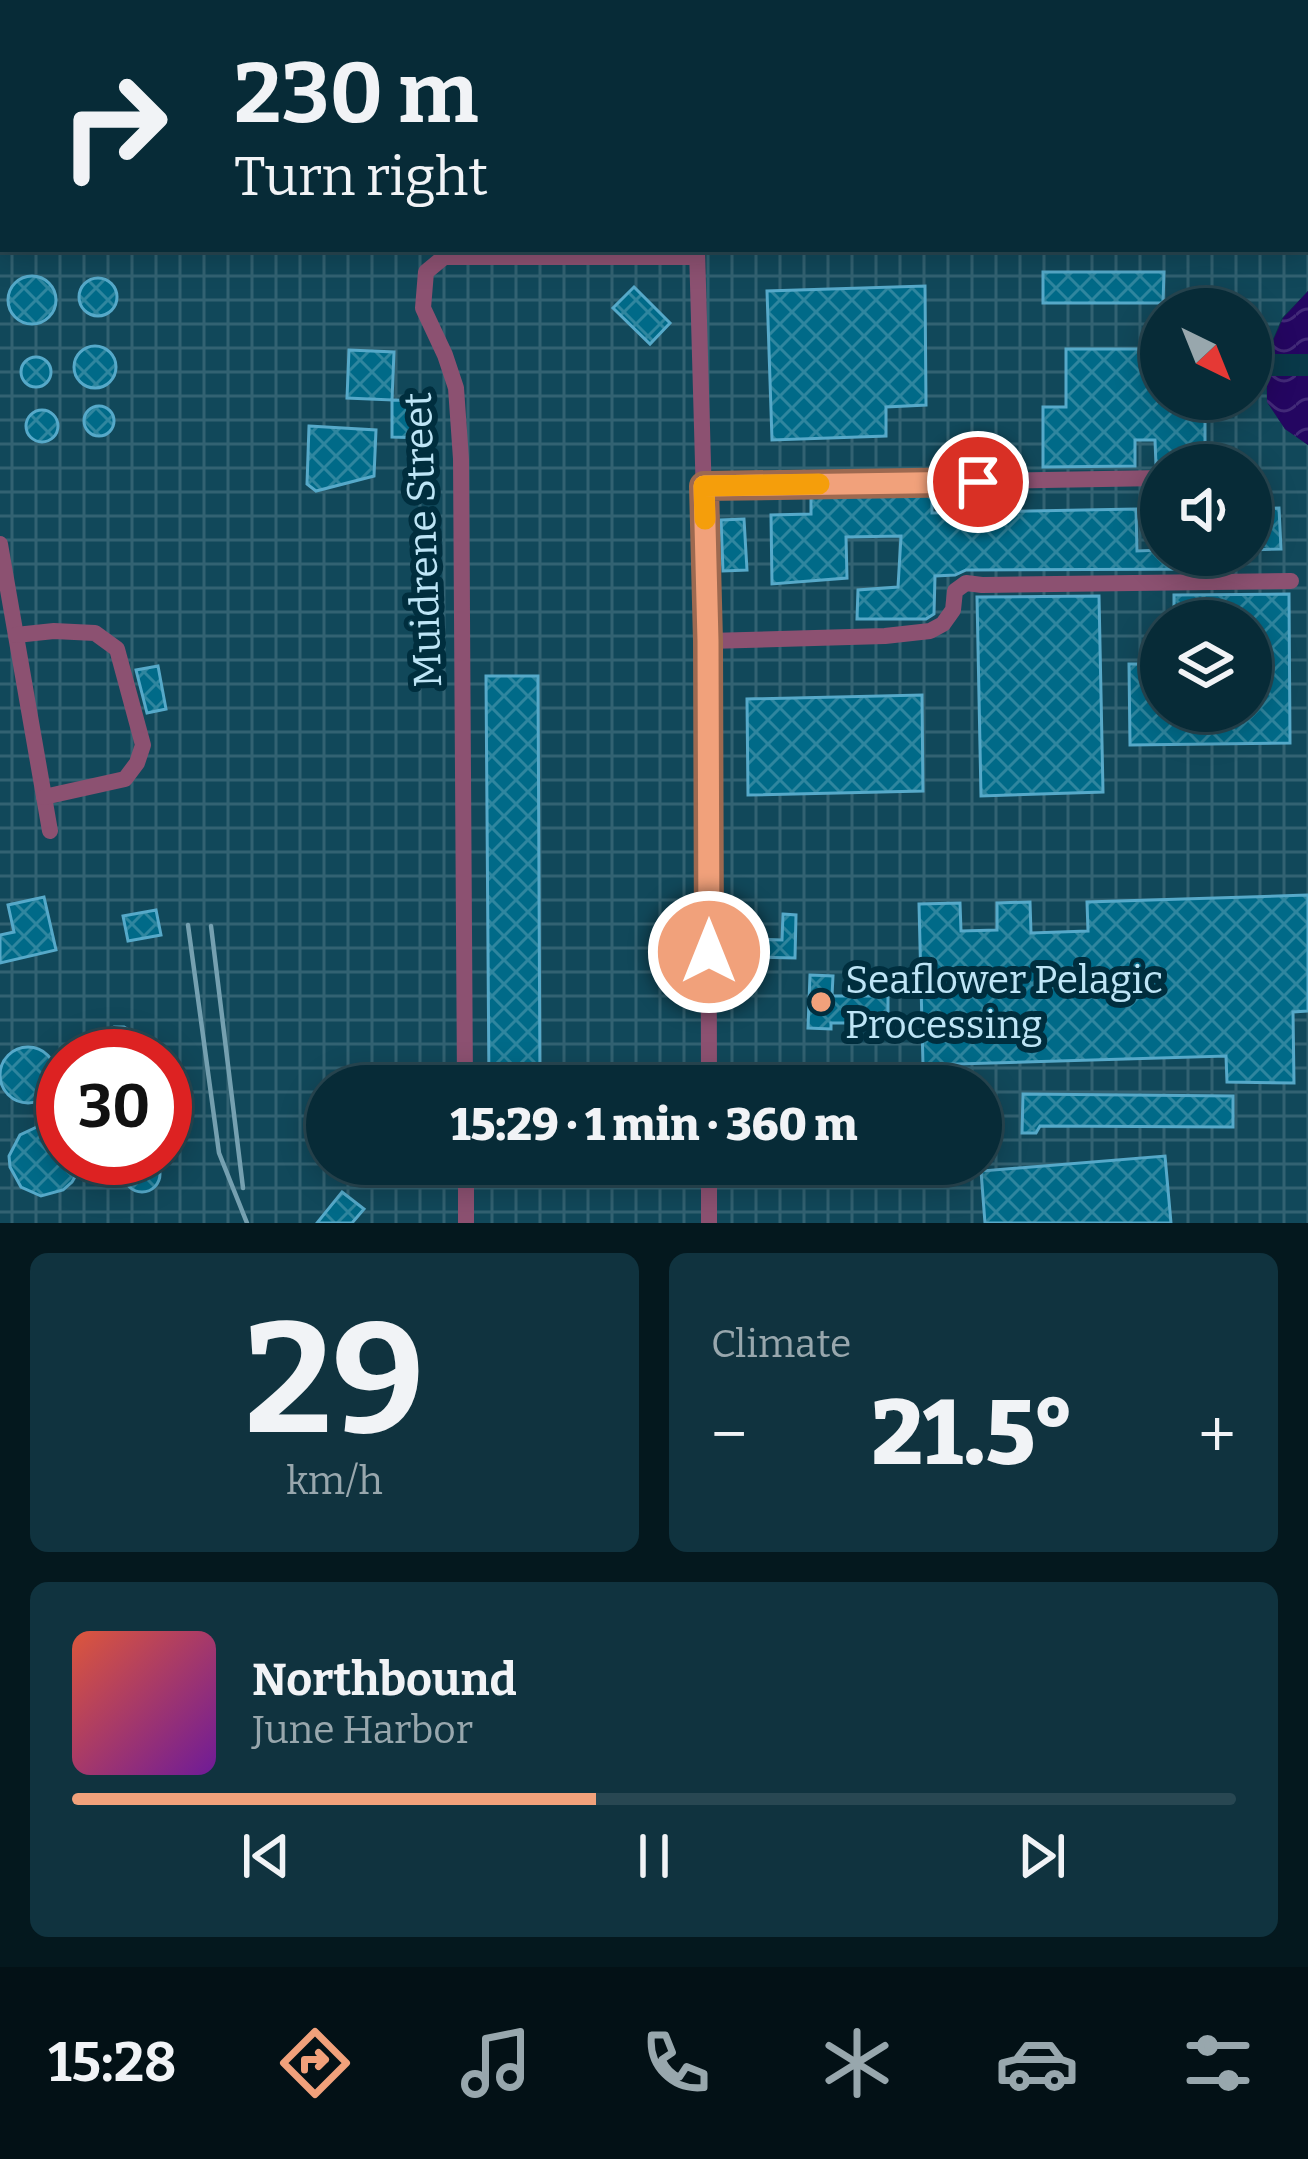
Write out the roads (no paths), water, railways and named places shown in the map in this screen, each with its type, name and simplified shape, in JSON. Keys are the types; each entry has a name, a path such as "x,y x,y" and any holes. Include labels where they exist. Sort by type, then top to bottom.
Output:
{"street":[{"path":"697,253 708,641 709,1065"},
{"name":"Muidrene Street","path":"465,1065 461,459 455,388 424,308 427,272 444,256 697,253"},
{"path":"704,486 1140,478"},
{"path":"0,544 50,831"},
{"path":"708,641 930,632 943,624 952,610 955,591 966,583 1291,581"},
{"path":"16,635 95,633 117,649 143,745 125,779 44,797"},
{"path":"466,1185 466,1223"},
{"path":"709,1185 710,1223"}],"water":[{"path":"1308,291 1308,445 1285,429 1272,410 1272,343 1283,318"}],"railway":[{"path":"188,925 219,1153 247,1223"},
{"path":"211,926 243,1188"}],"place":[{"name":"Seaflower Pelagic Processing","path":"821,1002"}]}
